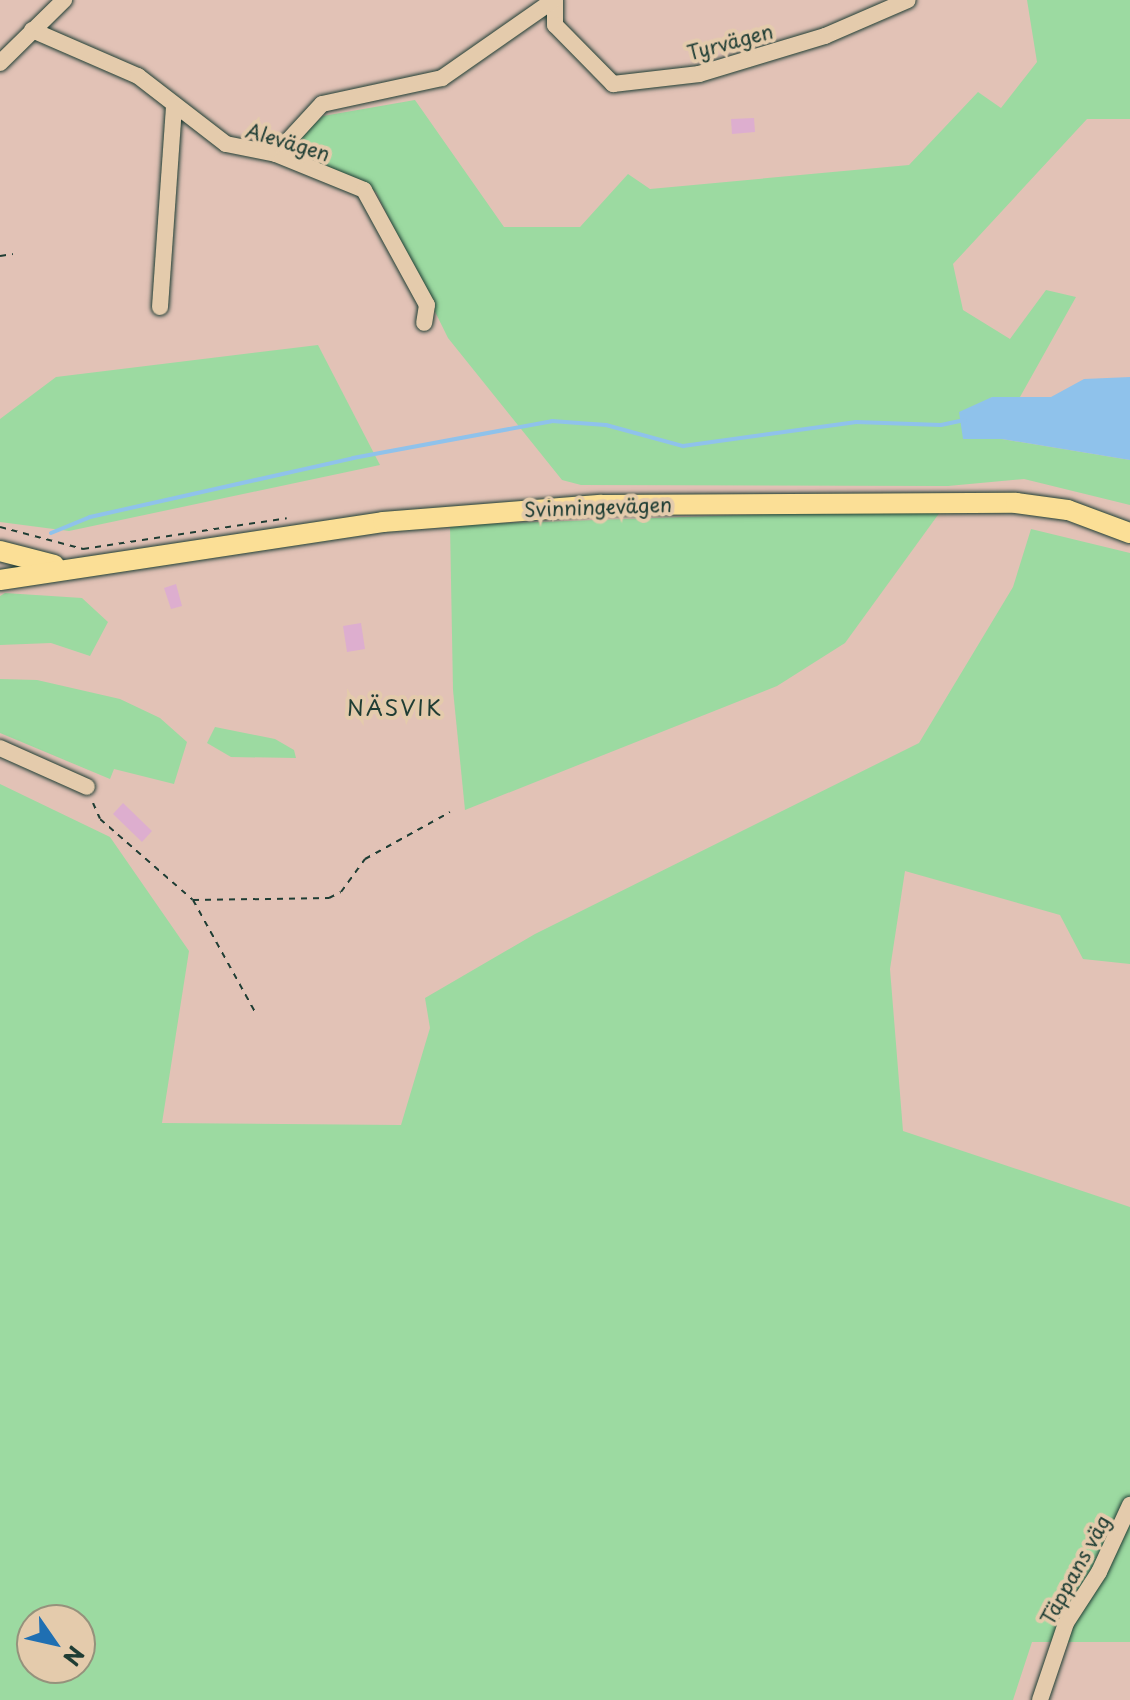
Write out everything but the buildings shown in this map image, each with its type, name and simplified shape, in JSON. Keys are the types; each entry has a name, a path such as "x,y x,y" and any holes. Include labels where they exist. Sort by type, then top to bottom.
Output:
{"main road":[{"name":"Svinningevägen","path":"0,580 383,522 601,505 1016,503 1068,510 1130,533"},
{"name":"Svinningevägen","path":"0,573 0,552 66,568"}],"street":[{"path":"0,63 64,0"},
{"path":"276,154 322,104 442,78 554,0"},
{"name":"Tyrvägen","path":"554,0 555,25 613,84 699,74 825,36 908,0"},
{"name":"Alevägen","path":"32,30 138,76 226,144 276,154 364,190 427,305 424,323"},
{"path":"160,307 174,105"},
{"path":"0,748 87,787"},
{"name":"Täppans väg","path":"1040,1700 1066,1623 1099,1572 1130,1505"}],"path":[{"path":"0,256 13,254"},
{"path":"87,787 100,819 193,900 255,1012"},
{"path":"193,900 300,902 329,898 341,892 365,859 450,812"}],"green space":[{"path":"1027,0 1130,0 1130,119 1087,119 953,264 963,310 1010,339 1046,290 1076,297 1020,397 992,397 964,439 1002,439 1130,460 1130,505 1024,479 948,486 581,485 562,480 448,338 376,192 308,161 290,146 323,116 415,100 504,227 580,227 628,174 650,189 909,165 978,92 1001,108 1037,62"},
{"path":"318,345 380,465 69,531 0,522 0,419 56,377"},
{"path":"943,508 845,643 777,686 465,810 453,690 450,525"},
{"path":"1031,529 1130,553 1130,964 1083,959 1060,915 905,871 890,969 903,1131 1130,1207 1130,1642 1032,1642 1013,1700 0,1700 0,784 110,837 189,951 162,1123 401,1125 430,1028 425,998 535,934 919,743 1013,587"},
{"path":"5,593 82,598 108,622 90,656 51,643 0,645 0,596"},
{"path":"0,679 37,680 120,699 160,718 187,742 174,784 114,769 110,779 0,733"},
{"path":"215,727 275,739 294,750 296,758 231,757 207,743"}],"water":[{"path":"1130,377 1130,460 1002,439 963,439 959,412 992,397 1051,397 1084,379"}],"waterway":[{"path":"51,533 90,517 353,458 552,421 606,425 683,446 856,422 941,425 964,420"}],"district":[{"name":"NÄSVIK","path":"395,707"}]}
